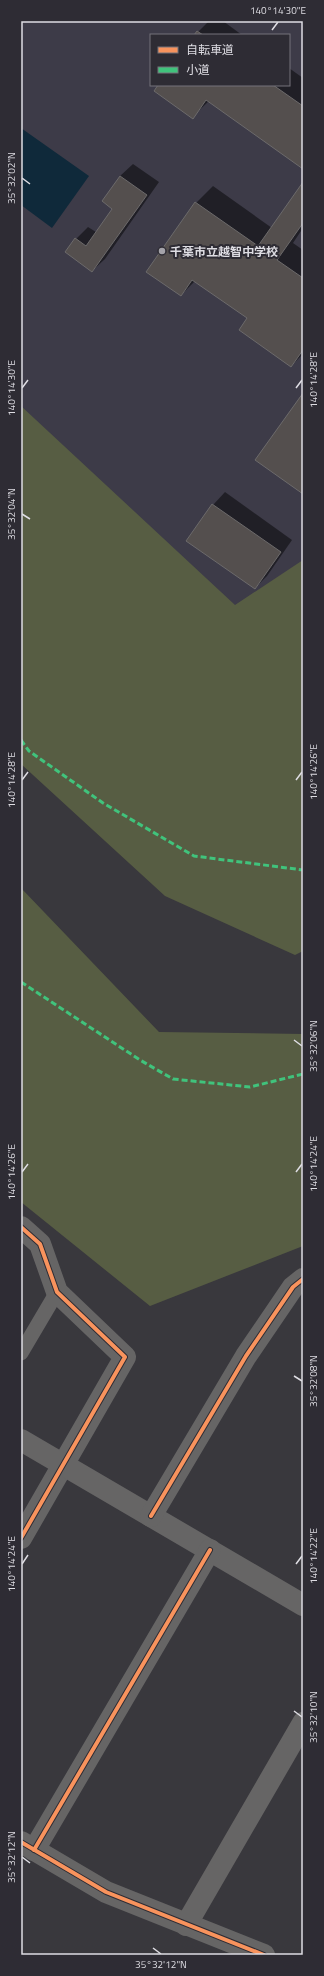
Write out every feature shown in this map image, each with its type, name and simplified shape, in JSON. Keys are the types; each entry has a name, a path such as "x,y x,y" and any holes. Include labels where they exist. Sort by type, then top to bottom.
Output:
{"street":[{"path":"21,1227 40,1244 57,1292 125,1357 21,1538"},
{"path":"151,1516 246,1356 293,1287 303,1279"},
{"path":"21,1440 303,1605"},
{"path":"210,1550 27,1846 106,1892 264,1955"},
{"path":"186,1924 303,1723"}],"lane":[{"path":"21,1353 57,1292"}],"shaded area":[{"name":"千葉市立越智中学校","path":"21,21 303,21 303,594 246,629 21,417"}],"green space":[{"path":"21,406 235,605 303,560 303,951 295,955 165,896 21,764"},
{"path":"21,888 159,1032 303,1034 303,1246 150,1306 21,1202"}],"water":[{"path":"21,128 89,176 52,228 21,205"}],"building":[{"path":"197,31 202,34 195,34"},
{"path":"157,86 274,86 303,106 303,169 206,100 193,119 154,91"},
{"path":"120,176 147,195 92,272 65,252 75,238 86,246 112,209 102,201"},
{"path":"303,182 303,223 277,260 303,278 303,350 291,367 239,330 247,318 192,280 181,296 146,272 195,202 258,246"},
{"path":"303,393 303,494 255,460"},
{"path":"212,504 281,552 255,589 186,541"}],"marked path":[{"path":"21,740 29,751 103,803 194,856 303,870"},
{"path":"21,982 140,1060 173,1079 250,1087 303,1074"}],"cycle path":[{"path":"21,1227 40,1244 57,1292 125,1357 21,1538"},
{"path":"151,1516 246,1356 293,1287 303,1279"},
{"path":"34,1850 210,1550"},
{"path":"21,1842 106,1892 264,1955"}],"place":[{"name":"千葉市立越智中学校","path":"162,251"}]}
